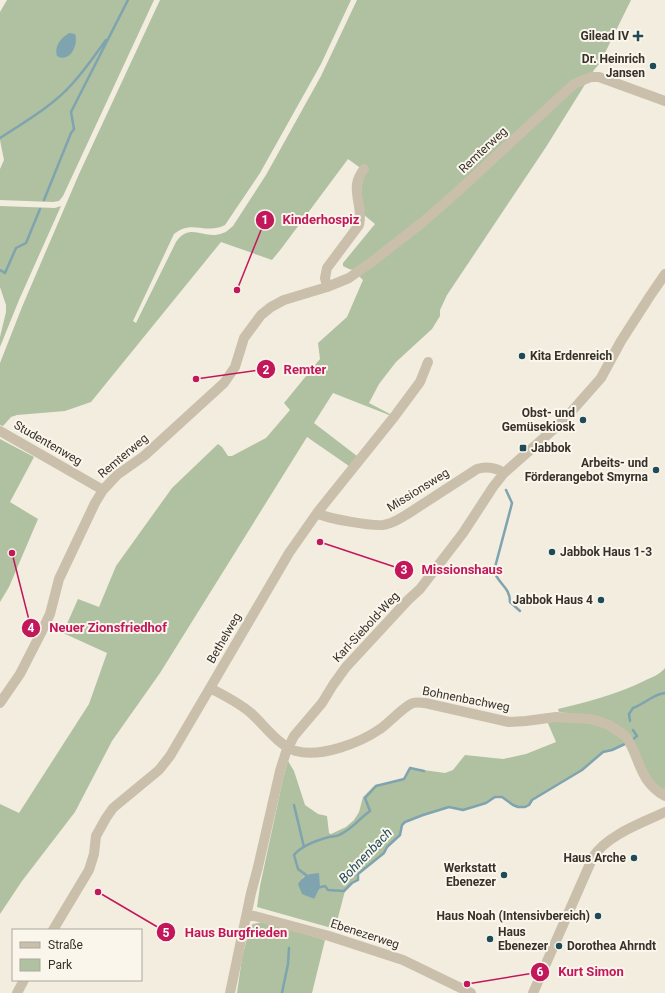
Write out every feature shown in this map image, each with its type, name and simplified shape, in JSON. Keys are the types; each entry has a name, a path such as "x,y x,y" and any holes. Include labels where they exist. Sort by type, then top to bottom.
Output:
{"street":[{"name":"Remterweg","path":"0,703 20,674 41,633 50,614 59,579 95,503 103,490 117,475 144,456 224,383 235,367 244,338 261,316 271,307 284,300 327,287 349,278 358,272 422,222 456,193 574,84 591,77 599,77 665,101"},
{"path":"327,287 325,278 327,268 359,225 360,220 357,189 358,182 364,169"},
{"name":"Karl-Siebold-Weg","path":"230,993 280,771 288,747 294,736 322,703 346,667 420,589 504,473 568,416 601,378 621,341 665,274"},
{"name":"Bethelweg","path":"54,929 89,870 94,854 96,836 106,818 113,808 163,764 210,688 289,553 317,514 420,382 428,362"},
{"name":"Studentenweg","path":"0,431 103,490"},
{"name":"Missionsweg","path":"317,514 382,525 394,522 406,515 477,469 482,467 494,467 504,473"},
{"name":"Bohnenbachweg","path":"210,688 245,708 288,747 302,752 322,751 342,747 373,734 409,705 416,702 509,722 556,717 598,721 609,725 624,735 630,744 642,772 653,788 665,796"},
{"path":"533,993 592,857 597,850 611,839 665,812"},
{"name":"Ebenezerweg","path":"247,914 330,936 403,960 471,993"},
{"path":"16,993 23,981"}],"green space":[{"path":"7,0 154,0 63,196 59,201 0,200 0,169 4,160 0,140 0,12"},
{"path":"160,0 351,0 321,64 260,173 225,225 212,229 193,227 187,228 174,234 133,321 136,323 176,242 182,236 192,232 216,235 226,232 233,226 266,175 321,76 357,0 631,0 600,63 447,295 440,310 440,316 432,329 396,362 379,384 369,403 390,414 389,415 333,393 314,423 357,456 349,466 307,437 160,673 112,741 75,812 22,881 0,914 0,804 19,813 89,704 107,653 63,633 78,599 99,607 116,566 172,488 218,444 228,456 232,456 266,438 290,410 284,403 320,359 318,343 347,317 363,280 353,270 343,266 343,263 375,224 363,214 361,188 366,172 348,159 272,260 221,242 91,402 65,411 17,415 11,417 3,426 0,425 0,363 22,307 79,174"},
{"path":"0,206 55,208 61,206 19,300 0,347 0,337 6,312 6,305 0,287"},
{"path":"0,439 34,457 10,502 38,519 9,587 0,602"},
{"path":"665,668 665,790 655,785 648,776 632,740 588,716 559,712 558,709 613,694 634,686 655,676"},
{"path":"547,721 601,724 627,743 612,750 603,752 582,770 532,800 529,805 525,807 513,805 502,797 495,797 486,803 463,810 449,807 405,822 402,825 400,835 387,847 384,853 358,874 358,880 346,887 335,929 257,907 260,886 288,761 294,771 305,805 318,814 327,816 329,833 331,834 346,827 354,820 359,812 363,797 375,785 404,779 409,768 445,773 453,770 465,755 503,759 526,754 556,742","holes":["306,875 314,899 308,896 302,878"]},
{"path":"264,922 325,940 312,993 237,993 242,958 250,927 253,924"}],"water":[{"path":"69,33 75,34 76,43 72,52 66,57 62,58 57,56 56,49 63,37"},
{"path":"319,873 320,887 314,899 302,894 298,884 300,881 306,876"}],"waterway":[{"path":"44,200 71,133 74,129 71,112 128,0"},
{"path":"0,138 38,113 65,92 106,40"},
{"path":"0,270 5,273 16,248 26,243 40,209"},
{"name":"Bohnenbach","path":"506,490 512,503 494,571 506,589 510,597 510,602 520,611"},
{"name":"Bohnenbach","path":"630,721 629,714 633,708 657,695 665,693"},
{"name":"Bohnenbach","path":"632,740 637,736 633,730"},
{"name":"Bohnenbach","path":"317,888 325,886 328,890 344,891 352,883 358,880 358,874 384,853 387,847 400,835 402,825 405,822 449,807 463,810 486,803 495,797 502,797 513,805 525,807 529,805 532,800 582,770 603,752 612,750 627,743"},
{"name":"Bohnenbach","path":"307,878 306,875 298,869 294,855 297,852 305,846 315,842 340,835 363,817 370,811 365,798 376,786 404,779 410,768 424,771"},
{"path":"294,805 304,847"},
{"name":"Bohnenbach","path":"282,993 288,964 289,948"}],"place":[{"name":"Gilead IV","path":"638,36"},
{"name":"Dr. Heinrich Jansen","path":"653,66"},
{"name":"Kinderhospiz","path":"237,290"},
{"name":"Kita Erdenreich","path":"522,356"},
{"name":"Remter","path":"196,379"},
{"name":"Obst- und Gemüsekiosk","path":"583,420"},
{"name":"Jabbok","path":"523,448"},
{"name":"Arbeits- und Förderangebot Smyrna","path":"656,470"},
{"name":"Missionshaus","path":"320,542"},
{"name":"Jabbok Haus 1-3","path":"552,552"},
{"name":"Neuer Zionsfriedhof","path":"12,553"},
{"name":"Jabbok Haus 4","path":"601,600"},
{"name":"Haus Arche","path":"634,858"},
{"name":"Werkstatt Ebenezer","path":"504,875"},
{"name":"Haus Burgfrieden","path":"98,892"},
{"name":"Haus Noah (Intensivbereich)","path":"598,916"},
{"name":"Haus Ebenezer","path":"490,939"},
{"name":"Dorothea Ahrndt","path":"559,946"},
{"name":"Kurt Simon","path":"467,984"}]}
